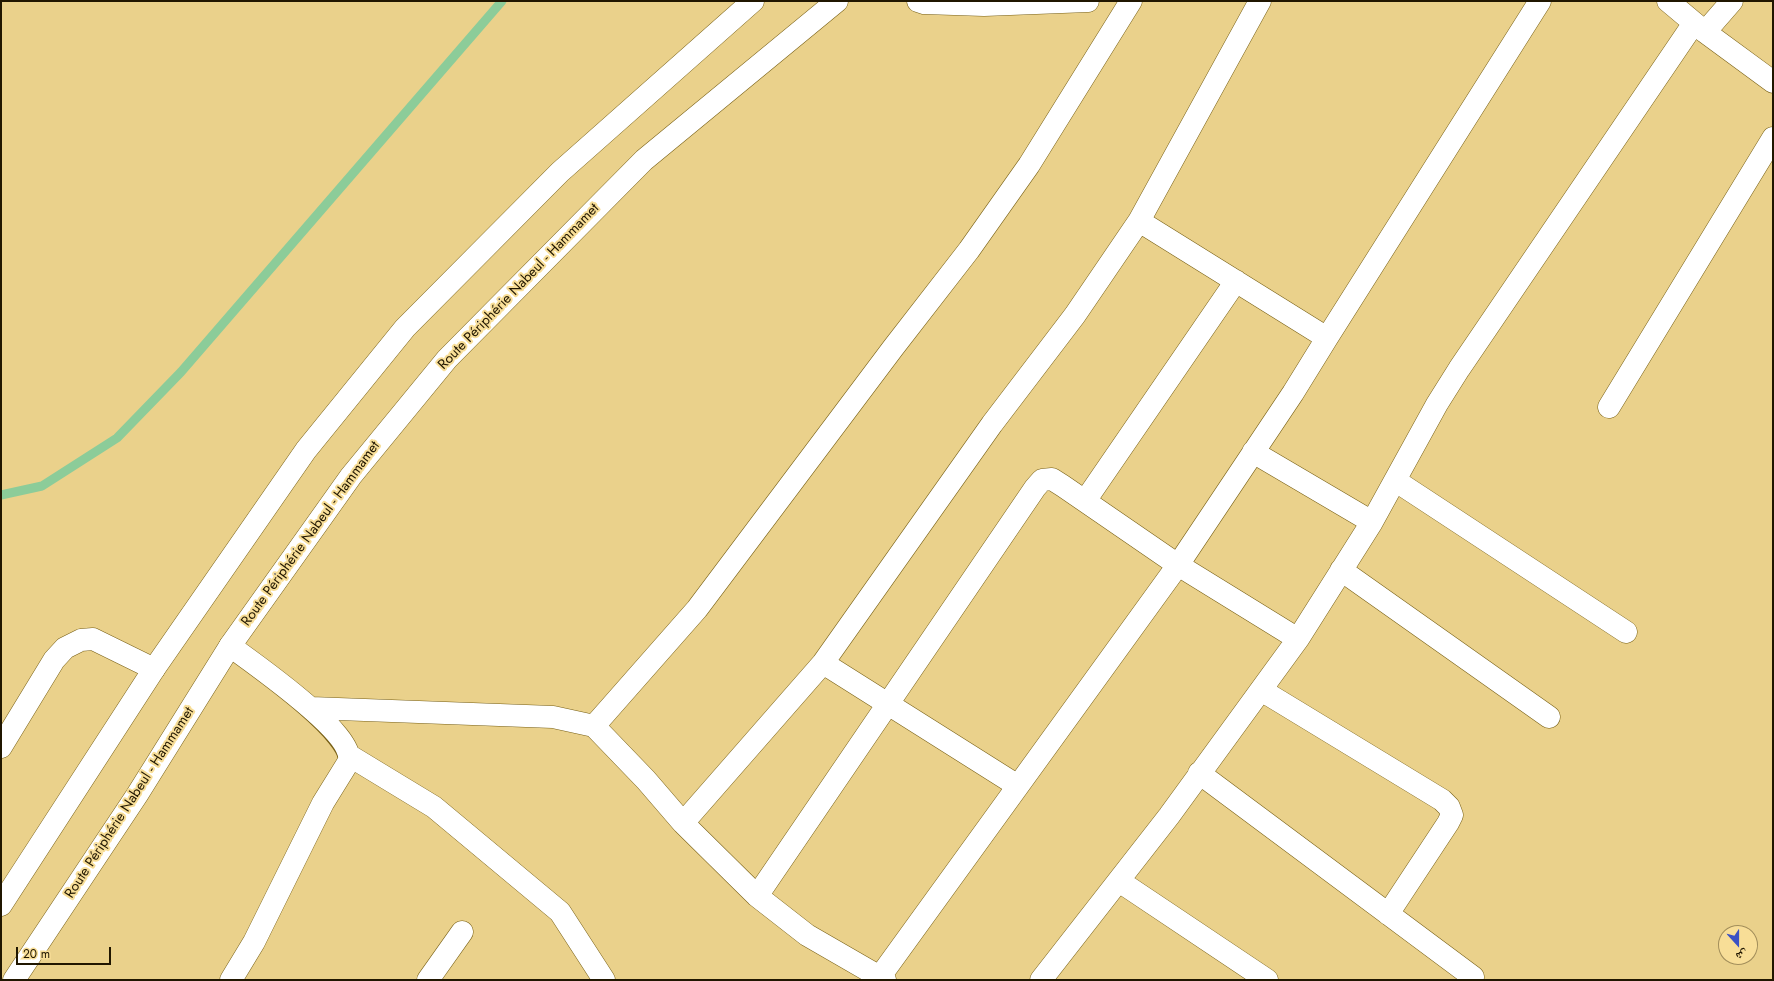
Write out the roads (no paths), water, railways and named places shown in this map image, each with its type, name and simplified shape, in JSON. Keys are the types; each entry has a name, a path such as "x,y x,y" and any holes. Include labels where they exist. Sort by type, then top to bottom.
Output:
{"main road":[{"path":"1,905 154,669 306,450 405,328 560,172 753,1"},
{"name":"Route Périphérie Nabeul - Hammamet","path":"14,980 137,795 230,646 351,476 447,359 644,160 837,1"},
{"path":"918,1 924,3 984,5 1088,1"},
{"path":"594,726 697,609 969,250 1029,165 1131,1"},
{"path":"683,823 823,663 992,424 1074,315 1139,221 1260,1"},
{"path":"311,708 553,717 594,726 646,780 683,823 757,896 807,935 881,979 1178,565 1293,393 1326,338 1540,1"},
{"path":"1668,1 1699,28 1773,82"},
{"path":"1041,980 1119,881 1298,639 1372,522 1437,404 1459,369 1699,28 1732,1"},
{"path":"1609,407 1773,138"},
{"path":"1139,221 1326,338"},
{"path":"1085,501 1236,281"},
{"path":"1253,452 1372,522"},
{"path":"757,896 1035,488 1042,480 1052,479 1178,565 1298,639"},
{"path":"1396,480 1626,632"},
{"path":"1341,570 1548,717"},
{"path":"1,747 54,660 65,648 82,640 93,639 154,669"},
{"path":"230,646 311,708 346,747 350,758 434,807 560,912 604,980"},
{"path":"823,663 1018,786"},
{"path":"1261,690 1442,800 1449,807 1452,815 1448,823 1388,914"},
{"path":"231,980 254,942 323,803 350,758"},
{"path":"1199,773 1473,977"},
{"path":"1119,881 1268,980"},
{"path":"428,980 462,932"}],"waterway":[{"path":"1,495 42,486 117,438 181,372 502,1"}]}
